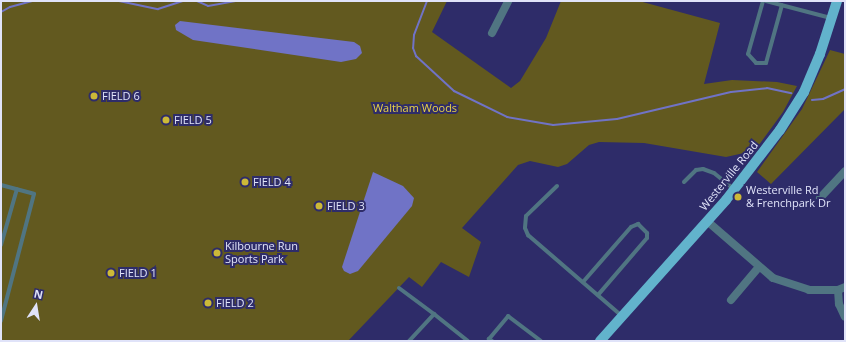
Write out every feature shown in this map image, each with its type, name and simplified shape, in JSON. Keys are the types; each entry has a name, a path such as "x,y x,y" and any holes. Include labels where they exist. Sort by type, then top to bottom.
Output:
{"main road":[{"name":"Westerville Road","path":"600,341 707,221 780,130 804,92 837,1"}],"street":[{"path":"492,33 508,1"},
{"path":"820,198 845,171"},
{"path":"707,221 758,268 774,278 808,290 841,288 839,304 845,317"},
{"path":"731,300 758,268"}],"lane":[{"path":"782,5 766,63 756,63 748,54 764,1 782,5 832,18"},
{"path":"684,182 696,170 703,169 714,173 734,189"},
{"path":"1,185 34,194 1,321"},
{"path":"557,186 526,216 525,228 528,235 622,317"},
{"path":"1,245 16,189"},
{"path":"583,282 631,227 638,224 647,233 647,238 598,295"},
{"path":"399,288 468,341"},
{"path":"409,341 434,314"},
{"path":"492,341 489,339 508,316 541,341"}],"green space":[{"name":"Kilbourne Run Sports Park","path":"1,1 447,1 432,32 511,88 520,81 546,38 561,1 639,1 720,23 704,84 732,80 777,82 797,86 783,112 748,160 744,153 726,157 644,143 599,142 589,145 567,164 558,167 530,161 518,165 462,228 481,242 469,277 441,262 422,287 409,277 348,341 1,341"},
{"path":"830,50 845,54 845,109 771,184 757,172 802,109"}],"water":[{"path":"180,21 354,42 360,46 362,53 356,59 341,62 193,40 176,30 175,25"},
{"path":"373,172 403,186 414,198 412,206 358,271 350,274 344,271 342,267"}],"waterway":[{"path":"1,12 10,7 32,1"},
{"path":"119,1 158,9 183,1"},
{"path":"197,1 208,6 236,1"},
{"path":"427,1 414,35 413,48 416,56 454,91 507,117 553,125 617,119 731,92 767,88 791,93"},
{"path":"812,100 823,99 845,89"}],"place":[{"name":"FIELD 6","path":"94,96"},
{"name":"FIELD 5","path":"166,120"},
{"name":"FIELD 4","path":"245,182"},
{"name":"Westerville Rd & Frenchpark Dr","path":"738,197"},
{"name":"FIELD 3","path":"319,206"},
{"name":"Kilbourne Run Sports Park","path":"217,253"},
{"name":"FIELD 1","path":"111,273"},
{"name":"FIELD 2","path":"208,303"}],"park label":[{"name":"Waltham Woods","path":"415,108"}]}
